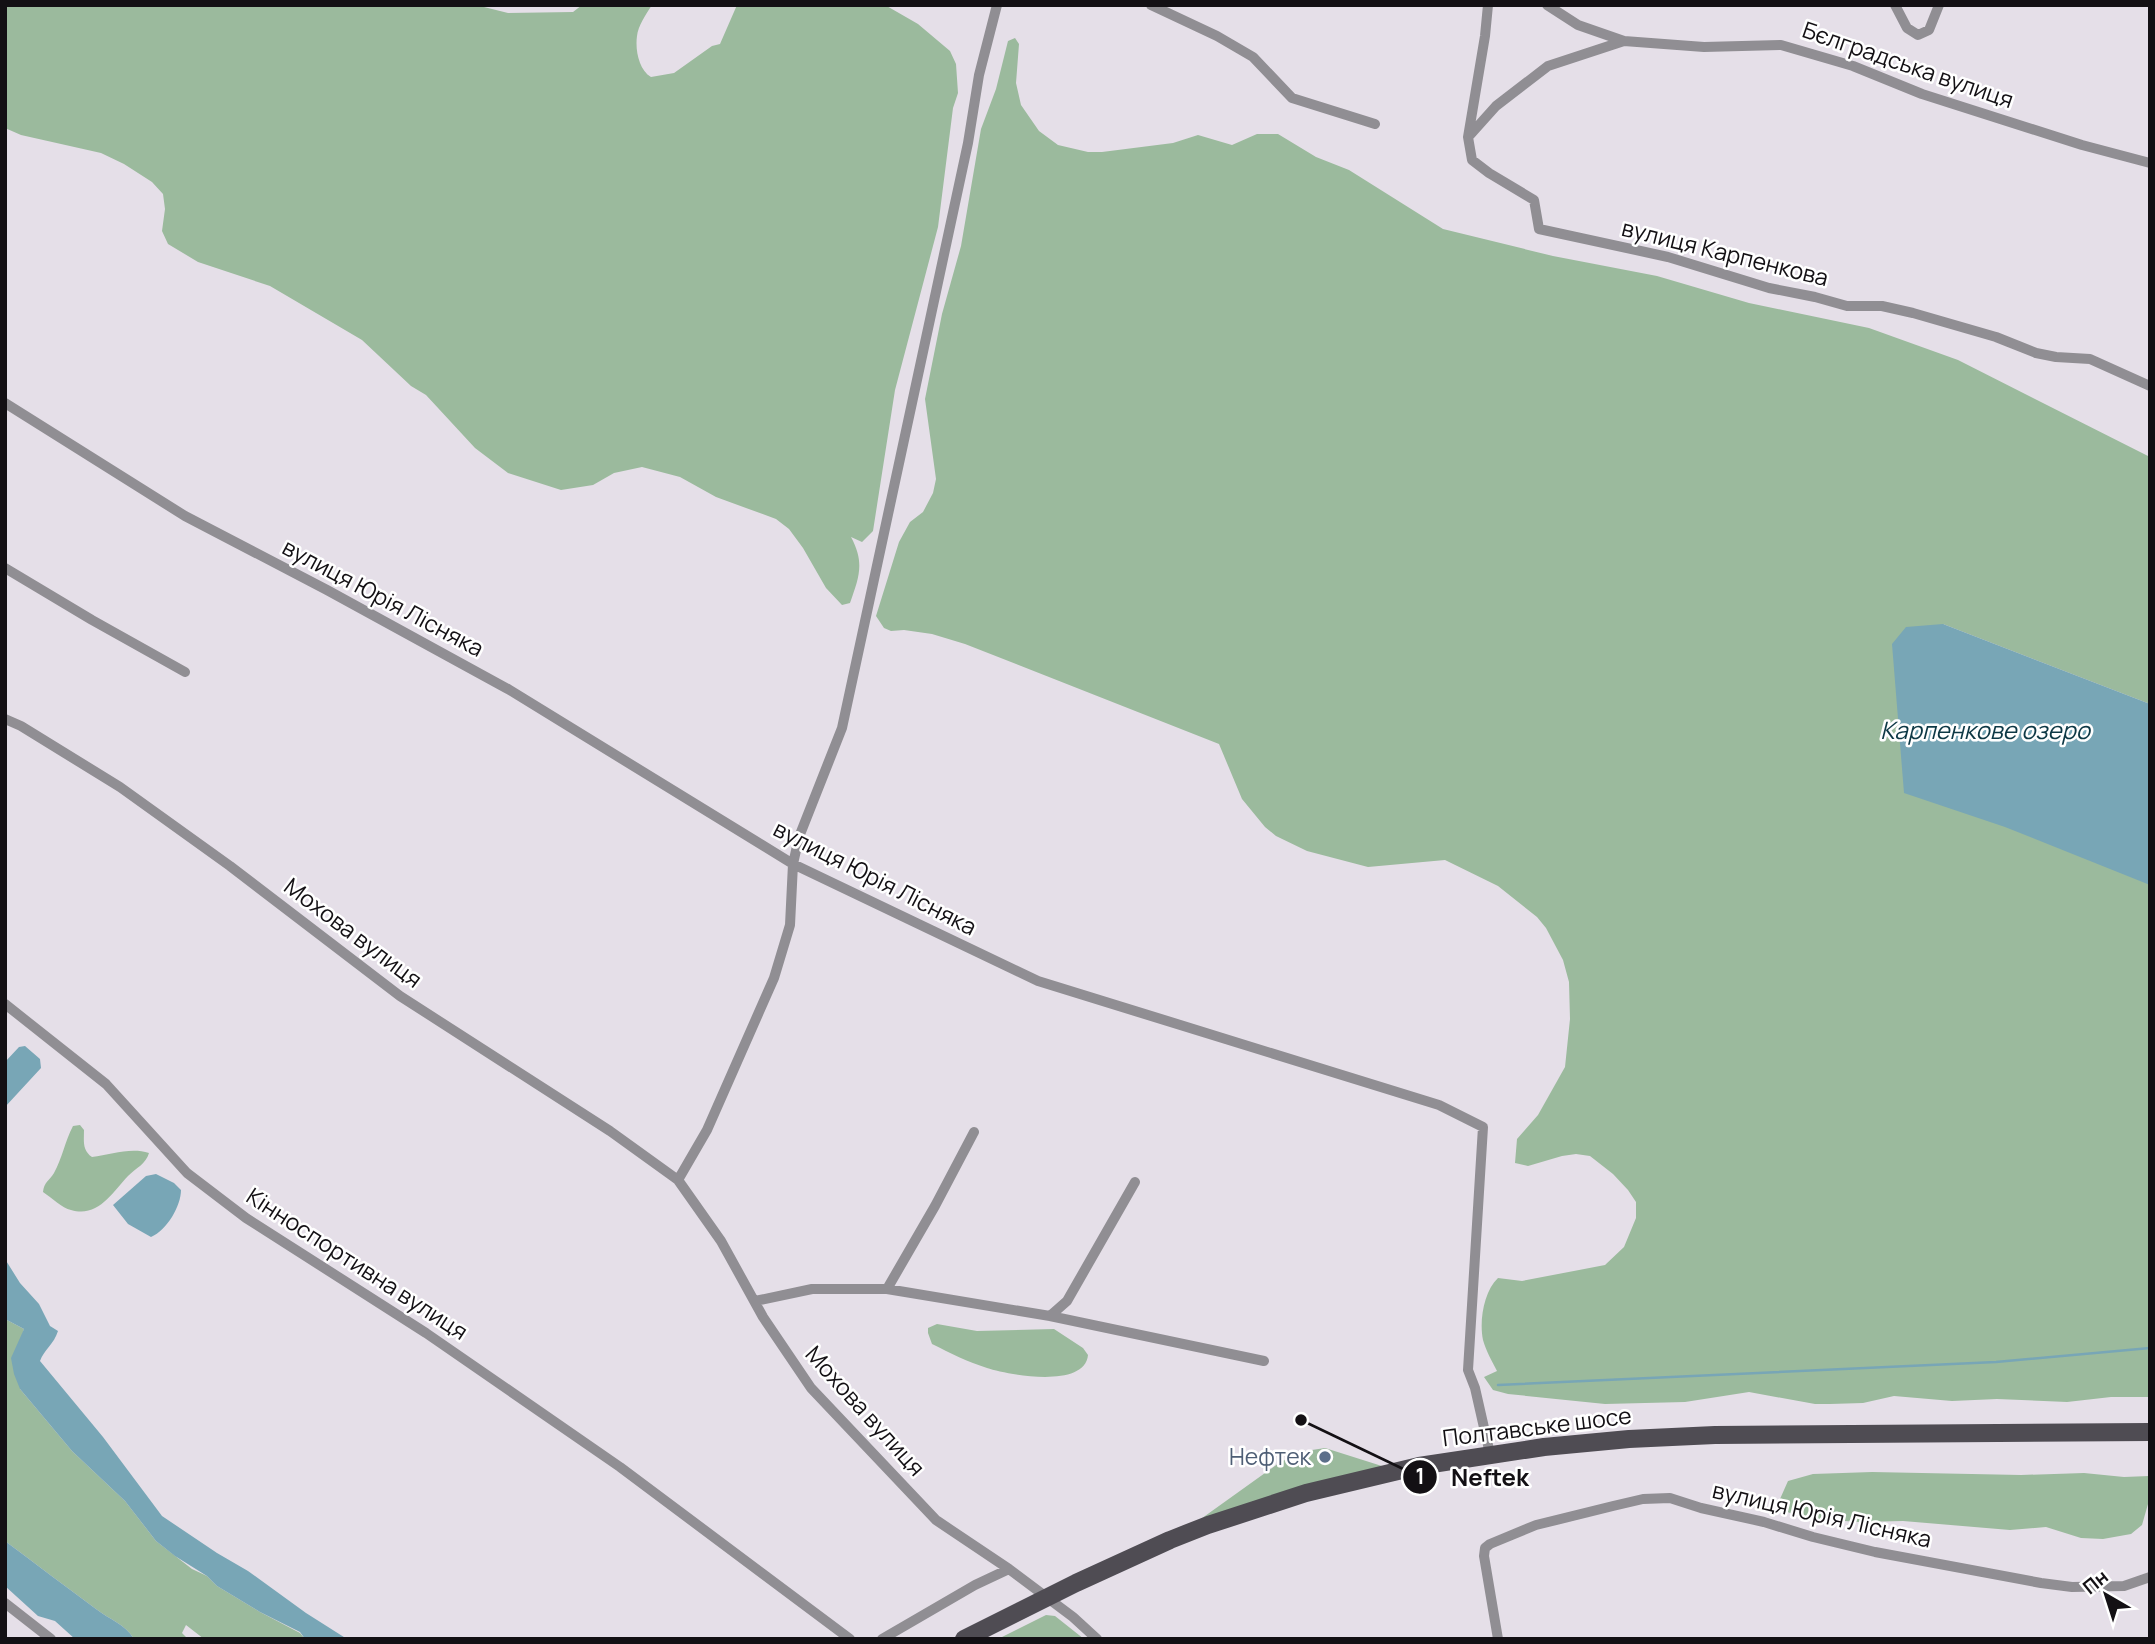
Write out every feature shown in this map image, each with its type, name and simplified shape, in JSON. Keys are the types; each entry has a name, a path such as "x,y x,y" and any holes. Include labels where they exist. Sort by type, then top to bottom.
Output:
{"main road":[{"name":"Полтавське шосе","path":"964,1639 1170,1540 1306,1493 1419,1466 1544,1447 1715,1435 2150,1432"}],"street":[{"path":"678,1180 707,1130 774,978 790,925 793,864 799,837 842,728 968,143 979,75 997,5"},
{"path":"1151,5 1217,36 1253,57 1292,98 1376,124"},
{"path":"1468,137 1488,5"},
{"path":"1547,5 1578,25 1624,41"},
{"path":"1895,5 1907,28 1918,35 1928,30 1940,5"},
{"name":"Бєлградська вулиця","path":"1468,137 1496,106 1548,66 1624,41 1703,47 1781,45 1853,66 1922,94 2082,145 2150,163"},
{"name":"вулиця Карпенкова","path":"1468,137 1472,160 1534,201 1539,229 1668,257 1769,288 1847,306 1882,306 1913,313 1996,337 2036,353 2090,359 2150,386"},
{"name":"вулиця Юрія Лісняка","path":"5,403 185,516 508,689 793,864 1027,977 1438,1105 1483,1126 1468,1370 1475,1388 1490,1454"},
{"path":"5,568 185,672"},
{"name":"Мохова вулиця","path":"5,719 21,726 120,787 230,866 400,996 610,1131 678,1180 721,1241 763,1317 811,1388 936,1520 1009,1569 1073,1617 1097,1639"},
{"name":"Кінноспортивна вулиця","path":"5,1004 106,1084 187,1173 246,1218 426,1333 620,1467 850,1639"},
{"path":"887,1289 974,1132"},
{"path":"1050,1316 1067,1301 1135,1182"},
{"path":"755,1301 812,1289 887,1289 1050,1316 1264,1360"},
{"name":"вулиця Юрія Лісняка","path":"1498,1639 1484,1556 1485,1548 1536,1525 1643,1499 1670,1498 1875,1552 2040,1583 2072,1587 2124,1586 2150,1577"},
{"path":"882,1639 975,1585 1009,1569"},
{"path":"5,1602 51,1639"}],"green space":[{"path":"5,5 476,5 508,13 573,12 582,5 652,5 641,24 637,41 641,65 651,77 674,73 712,46 720,44 737,5 885,5 918,24 950,51 956,64 958,93 953,108 938,227 895,390 873,531 862,542 851,537 858,555 859,570 850,603 842,605 826,588 803,548 789,529 776,519 716,497 680,477 642,467 614,473 593,485 561,490 508,473 475,448 426,395 411,386 362,340 270,286 198,262 168,244 162,231 165,209 163,194 152,182 101,153 21,135 5,128"},
{"path":"1015,38 1019,44 1016,83 1021,105 1039,131 1058,145 1088,152 1102,152 1173,143 1198,135 1232,145 1257,134 1278,134 1316,157 1349,170 1443,229 1553,256 1657,276 1749,303 1869,328 1958,360 2150,457 2150,704 1943,624 2150,779 2150,1397 2111,1397 2067,1402 1997,1399 1952,1401 1894,1396 1863,1403 1815,1404 1749,1392 1685,1402 1605,1404 1508,1394 1493,1390 1484,1377 1497,1371 1484,1344 1482,1324 1486,1298 1493,1284 1498,1278 1522,1281 1605,1265 1624,1247 1636,1218 1636,1202 1628,1190 1590,1156 1562,1156 1528,1166 1515,1163 1517,1139 1538,1115 1565,1067 1570,1019 1569,982 1563,960 1546,928 1537,917 1498,886 1445,860 1368,867 1307,851 1276,836 1265,827 1242,799 1219,744 965,644 932,634 891,631 884,628 876,616 899,542 910,522 923,512 933,493 936,479 925,399 942,314 961,246 981,129 996,89 1008,41"},
{"path":"80,1125 84,1130 85,1148 92,1157 128,1151 149,1153 143,1163 104,1202 81,1212 64,1207 43,1192 57,1168 73,1126"},
{"path":"5,1319 24,1329 21,1339 20,1389 72,1451 125,1501 156,1541 192,1569 207,1576 217,1586 300,1633 305,1639 204,1639 186,1625 182,1633 188,1639 134,1639 122,1626 5,1541"},
{"path":"937,1324 977,1331 1054,1329 1083,1348 1088,1355 1084,1366 1060,1376 1027,1376 997,1371 932,1344 928,1328"},
{"path":"1325,1448 1385,1467 1191,1526 1279,1463 1299,1452"},
{"path":"1872,1472 2149,1476 2150,1497 2142,1525 2131,1534 2103,1539 2081,1538 2046,1527 2010,1530 1903,1521 1859,1522 1803,1518 1785,1511 1780,1499 1788,1481 1813,1474"},
{"path":"1046,1615 1055,1616 1084,1639 998,1639"}],"water":[{"name":"Карпенкове озеро","path":"1943,624 2150,704 2150,885 2005,827 1904,793 1892,644 1906,627"},
{"path":"25,1046 40,1059 41,1068 5,1107 5,1062 19,1047"},
{"path":"156,1174 174,1183 181,1190 179,1203 172,1217 151,1237 128,1224 113,1205 146,1176"},
{"path":"5,1259 20,1283 39,1304 50,1326 58,1331 40,1361 103,1437 162,1516 347,1639 305,1639 300,1632 217,1586 207,1576 156,1541 125,1501 72,1451 20,1389 14,1374 11,1358 24,1329 5,1319"},
{"path":"5,1541 122,1626 134,1639 75,1639 55,1621 38,1616 5,1586"}],"waterway":[{"path":"1498,1385 1996,1362 2150,1348"}],"place":[{"name":"Neftek","path":"1301,1420"},
{"name":"Нефтек","path":"1325,1457"}]}
